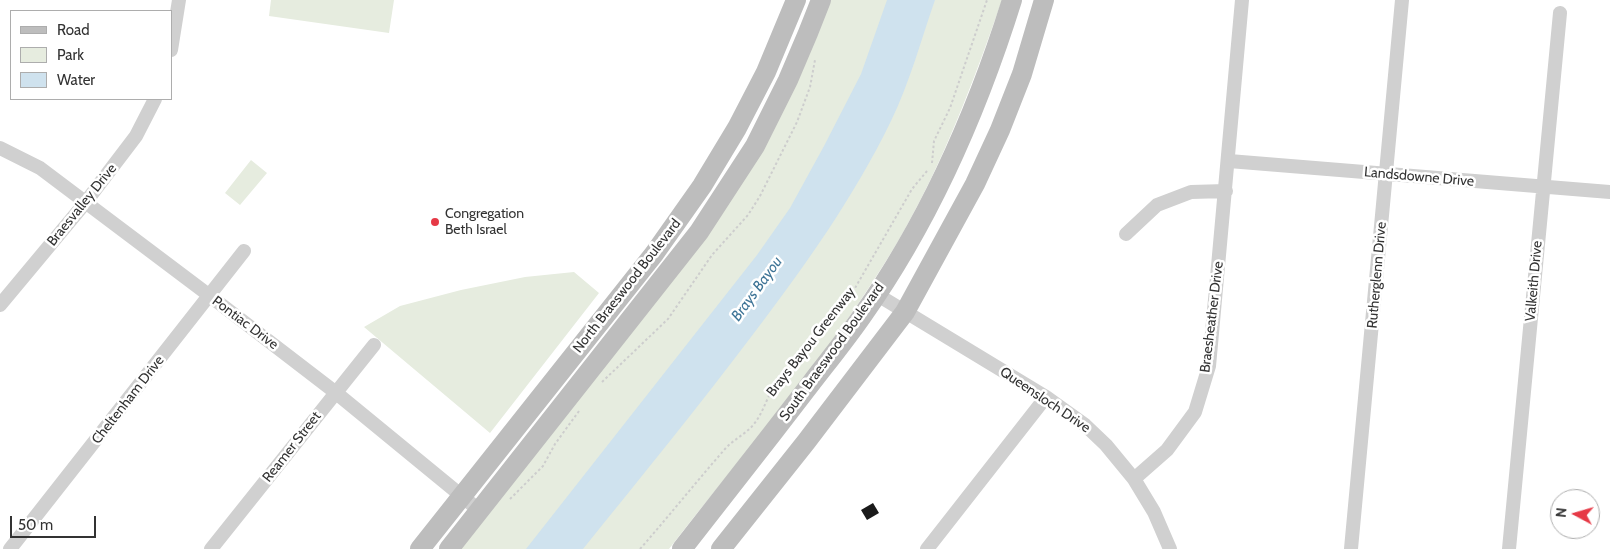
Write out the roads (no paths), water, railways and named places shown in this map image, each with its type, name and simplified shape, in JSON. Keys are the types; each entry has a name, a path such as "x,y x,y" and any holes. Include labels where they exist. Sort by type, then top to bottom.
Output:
{"main road":[{"name":"North Braeswood Boulevard","path":"420,549 654,254 702,186 737,128 766,72 796,0"},
{"name":"North Braeswood Boulevard","path":"450,549 700,232 755,146 788,80 820,0"},
{"name":"South Braeswood Boulevard","path":"682,549 857,324 926,212 962,137 980,93 1012,0"},
{"path":"697,530 721,549 806,442 905,312 975,184 1000,130 1022,74 1044,0"},
{"path":"629,285 647,299"}],"street":[{"path":"172,44 179,0"},
{"name":"Braesheather Drive","path":"1134,479 1167,450 1195,412 1209,366 1229,161 1242,0"},
{"name":"Rutherglenn Drive","path":"1351,549 1402,0"},
{"name":"Valkeith Drive","path":"1509,549 1560,13"},
{"name":"Braesvalley Drive","path":"0,305 85,203 136,136 154,100"},
{"name":"Pontiac Drive","path":"0,148 40,168 210,296 335,392 480,511"},
{"name":"Landsdowne Drive","path":"1229,161 1610,192"},
{"path":"1126,234 1157,205 1190,192 1226,191"},
{"name":"Cheltenham Drive","path":"10,549 244,251"},
{"name":"Queensloch Drive","path":"876,294 1046,397 1085,425 1106,445 1134,479 1154,512 1170,549"},
{"name":"Reamer Street","path":"211,549 374,345"},
{"path":"927,549 1046,397"}],"water":[{"name":"Brays Bayou","path":"887,0 935,0 898,106 877,149 828,230 792,282 733,360 583,549 526,549 757,255 790,208 861,74"}],"place":[{"name":"Congregation Beth Israel","path":"435,222"}]}
